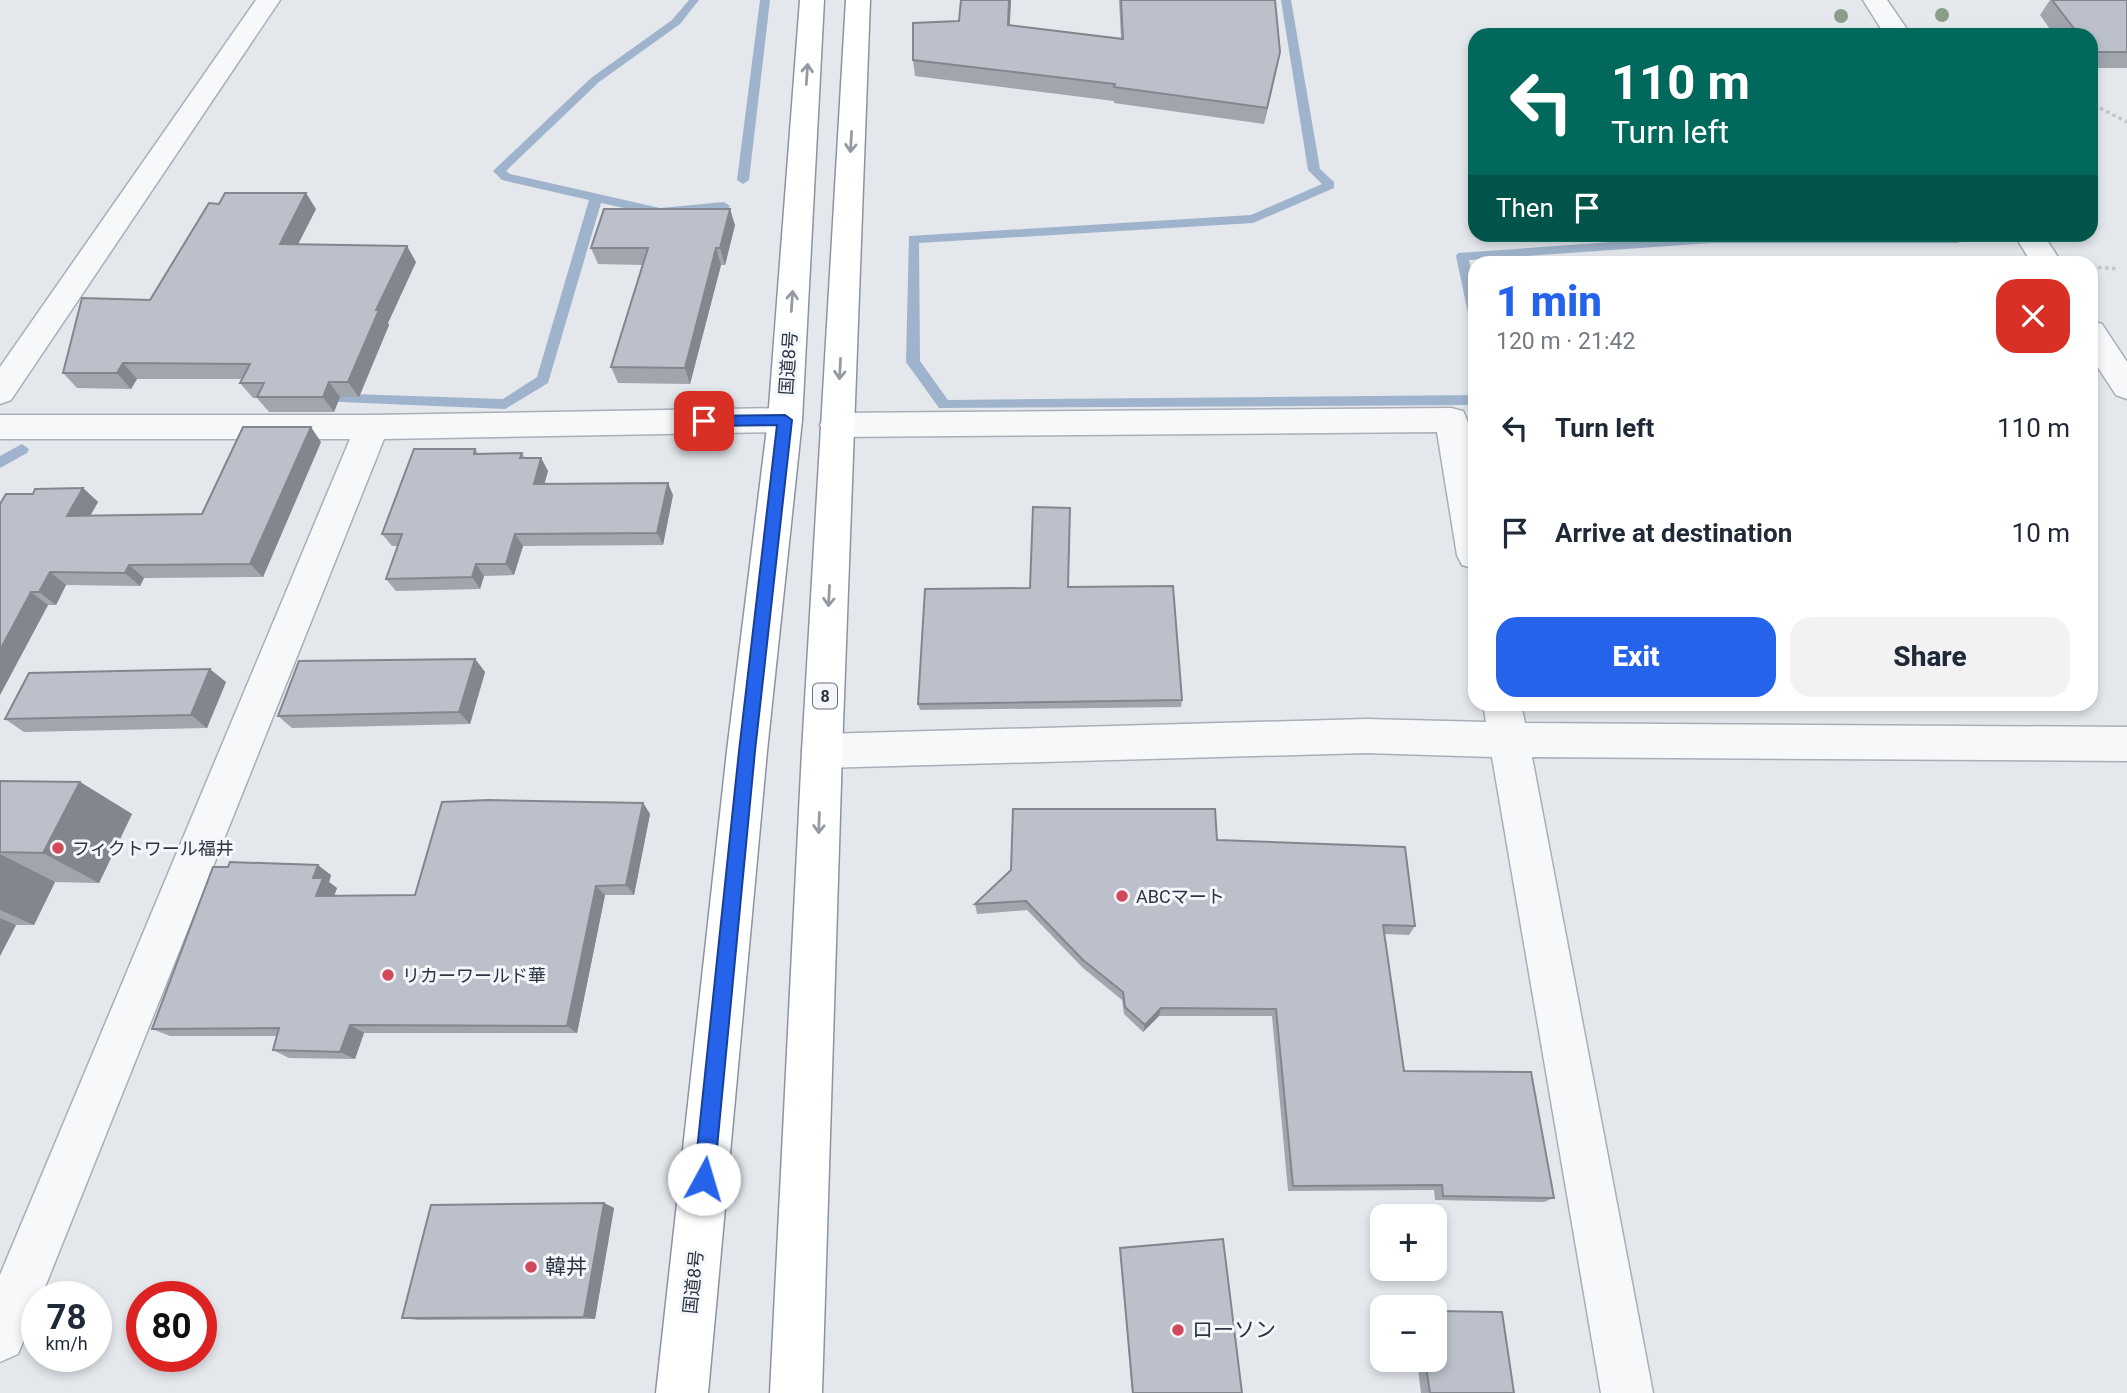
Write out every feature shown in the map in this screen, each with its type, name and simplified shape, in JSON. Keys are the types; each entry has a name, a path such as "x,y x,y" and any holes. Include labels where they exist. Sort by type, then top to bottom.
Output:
{"highway":[{"name":"国道8号","path":"682,1393 747,751 785,420 812,0"},
{"name":"8","path":"796,1393 822,751 858,0"}],"street":[{"path":"0,393 268,0"},
{"path":"1875,0 1893,28"},
{"path":"2098,343 2127,387"},
{"path":"0,427 372,427 785,420"},
{"path":"837,425 1451,420 1468,516"},
{"path":"0,1336 372,427"},
{"path":"1506,722 1627,1393"},
{"path":"822,751 1366,736 1506,722 2127,744"}],"path":[{"path":"2100,108 2127,122"},
{"path":"2098,268 2119,269"}],"building":[{"path":"961,0 1009,0 1008,25 1123,39 1121,0 1275,0 1280,52 1267,108 1114,87 1115,84 913,60 913,23 959,21"},
{"path":"2052,0 2127,0 2127,52 2098,52 2098,28 2074,28"},
{"path":"225,193 306,193 280,244 407,246 376,310 379,310 348,382 329,382 323,397 257,397 264,383 240,383 250,364 123,363 117,373 63,373 82,298 150,300 209,203 219,204"},
{"path":"604,209 730,209 720,248 716,248 685,368 611,367 648,248 591,248"},
{"path":"243,427 311,427 250,564 129,565 125,573 50,572 39,592 31,592 0,650 0,504 6,494 33,494 35,489 83,488 67,516 202,514"},
{"path":"414,449 475,449 474,454 522,453 520,458 541,458 534,484 668,483 657,533 515,534 506,564 476,564 472,577 386,579 402,534 382,534"},
{"path":"1033,507 1070,508 1068,587 1173,586 1182,700 918,704 925,589 1030,588"},
{"path":"475,659 459,712 278,716 299,661"},
{"path":"210,669 191,715 5,719 29,673"},
{"path":"0,781 80,782 43,853 0,852"},
{"path":"488,800 643,803 626,885 596,886 567,1026 350,1025 340,1052 273,1050 279,1028 152,1029 213,867 228,867 230,862 318,865 313,878 323,878 316,896 415,895 442,802"},
{"path":"1013,809 1215,809 1217,840 1405,847 1415,926 1383,925 1404,1071 1531,1072 1554,1198 1443,1196 1442,1185 1293,1186 1276,1009 1161,1008 1145,1025 1125,1007 1123,992 1083,960 1026,901 975,904 1011,870"},
{"path":"604,1203 584,1317 402,1318 431,1205"},
{"path":"1223,1239 1242,1393 1133,1393 1120,1248"},
{"path":"1447,1311 1502,1312 1514,1393 1430,1393 1427,1372 1447,1372"}],"waterway":[{"path":"596,198 506,177 499,171 595,80 676,22 694,0"},
{"path":"743,180 765,0"},
{"path":"1286,0 1314,170 1330,185 1253,219 913,239 913,362 944,405 1468,400"},
{"path":"322,398 505,404 543,380 596,198"},
{"path":"596,198 660,212 724,206"},
{"path":"1468,285 1462,256 1667,242"},
{"path":"0,463 22,449"}],"place":[{"name":"フィクトワール福井","path":"58,848"},
{"name":"ABCマート","path":"1122,896"},
{"name":"リカーワールド華","path":"388,975"},
{"name":"韓丼","path":"531,1267"},
{"name":"ローソン","path":"1178,1330"}],"route":[{"path":"704,421 785,420 747,751 704,1179"}]}
